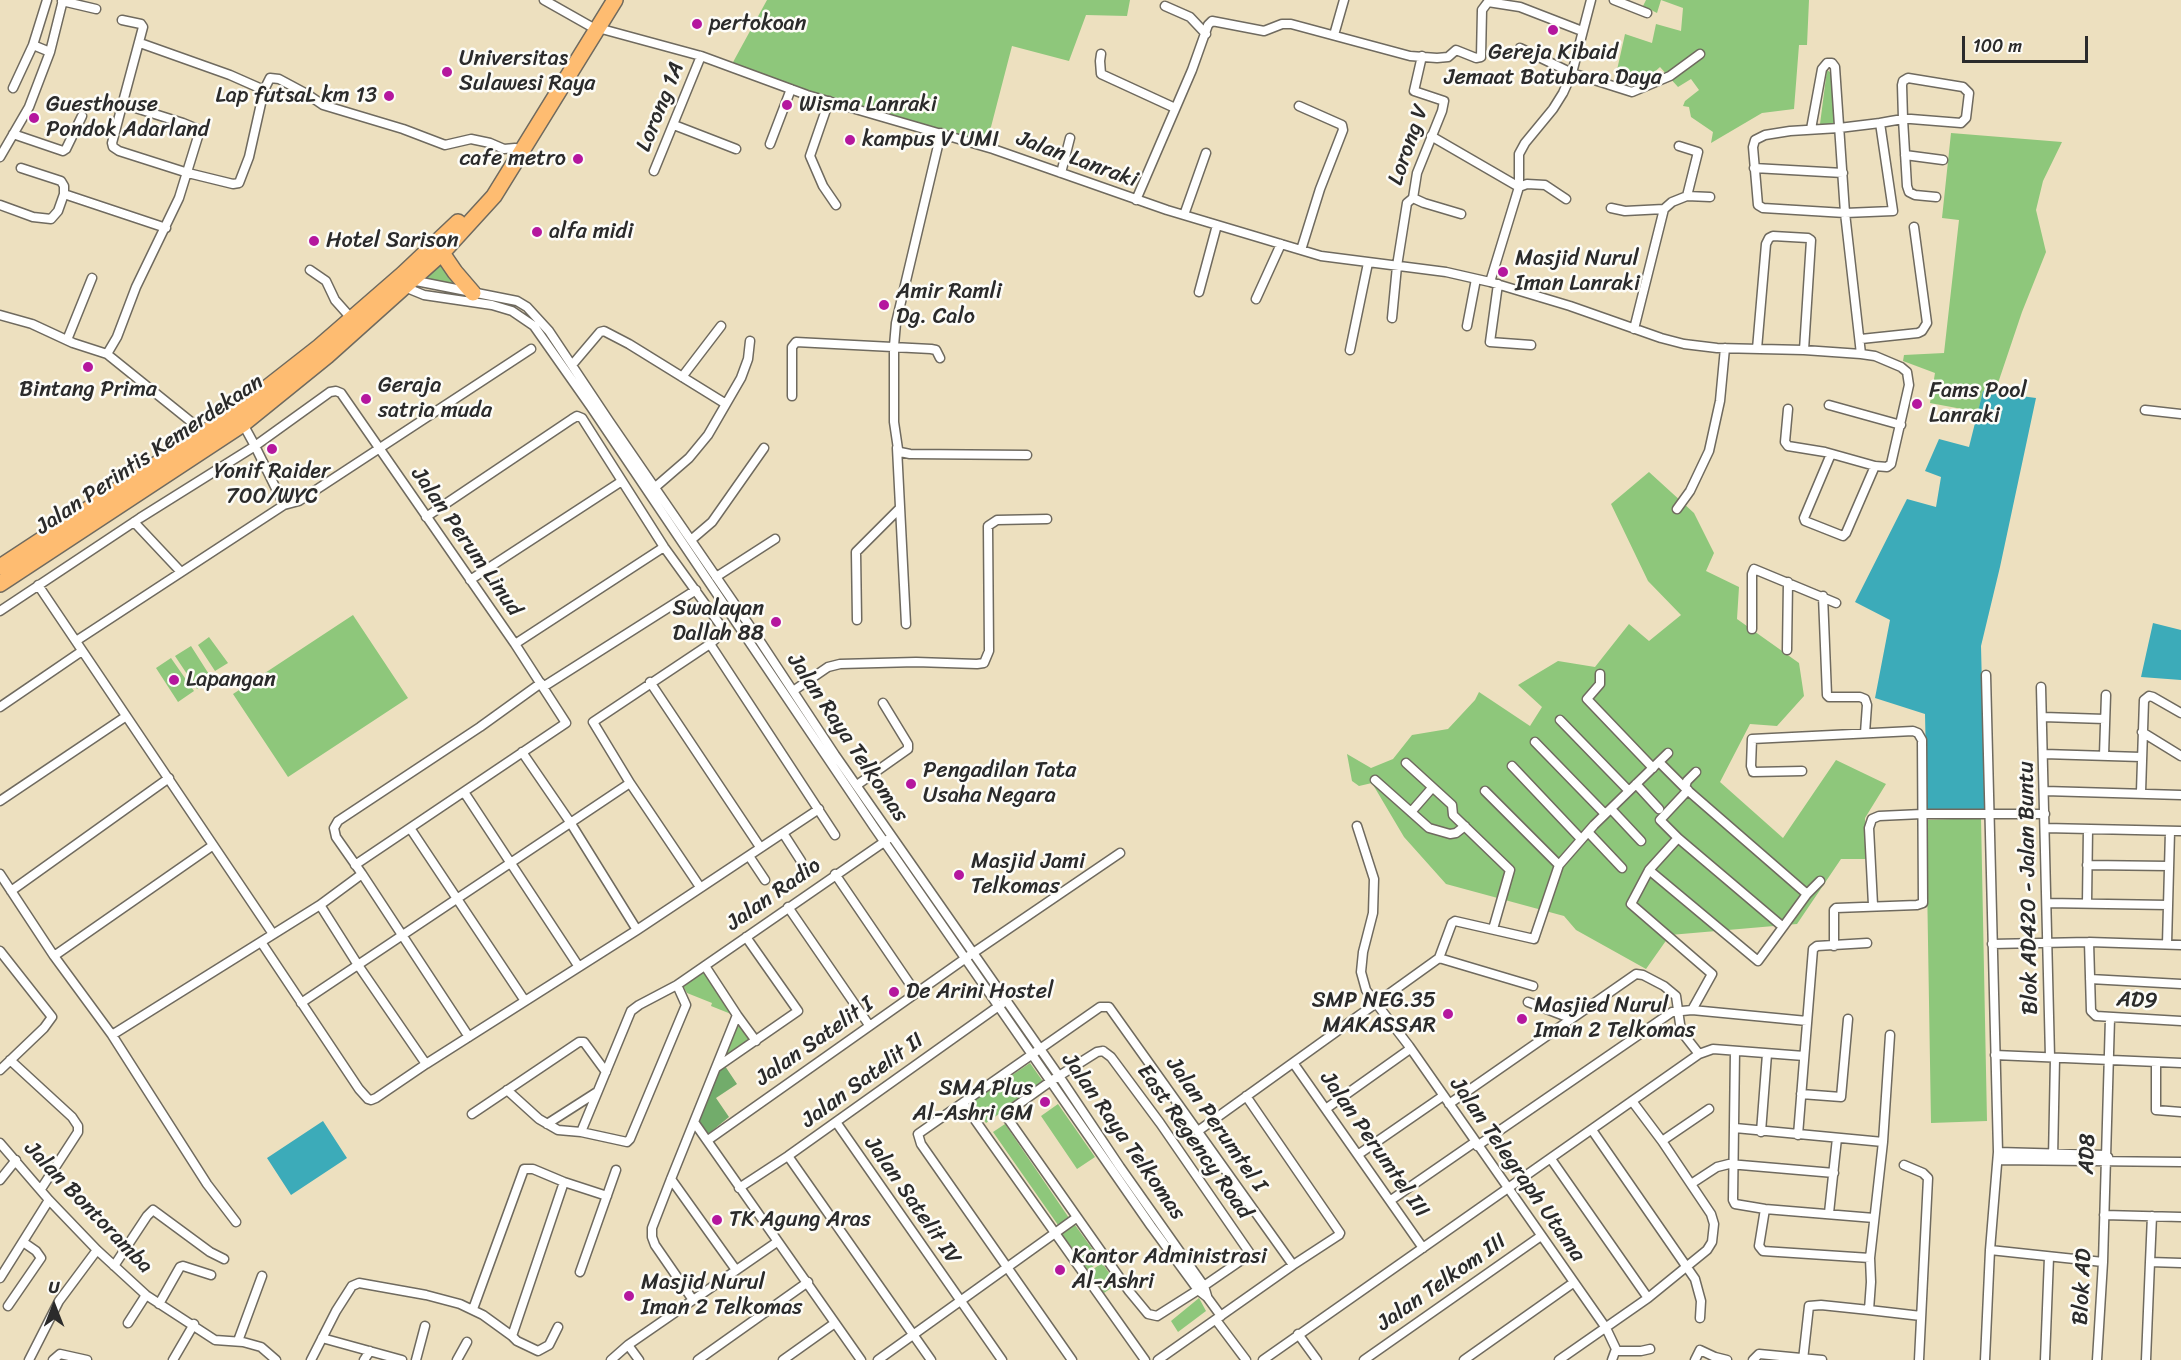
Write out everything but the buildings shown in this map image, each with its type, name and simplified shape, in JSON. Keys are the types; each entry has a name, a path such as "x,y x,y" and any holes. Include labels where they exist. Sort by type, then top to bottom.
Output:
{"highway":[{"name":"Jalan Perintis Kemerdekaan","path":"7,570 205,433 239,418 351,318 442,253 494,196 594,27 606,0"},
{"name":"Jalan Perintis Kemerdekaan","path":"7,570 239,418 327,356 404,281 482,198 594,27 615,0"},
{"path":"442,253 473,293"}],"street":[{"path":"13,88 33,45 47,0"},
{"name":"Jalan Lanraki","path":"544,0 594,27 701,56 791,89 941,133 1061,172 1136,200 1321,256 1446,272 1494,283 1684,344 1861,354 1885,360 1907,372 1909,385 1901,425"},
{"path":"1334,35 1344,0"},
{"path":"1531,345 1490,342 1494,283 1519,187 1520,154 1525,143 1559,102 1572,73 1590,0"},
{"path":"1614,0 1647,13"},
{"path":"0,157 29,107 50,52 62,1 96,9"},
{"path":"1136,200 1210,22 1215,20 1264,31 1282,24 1291,24 1410,56 1444,58 1456,50 1471,57 1480,58 1482,10 1485,3 1520,3 1582,31"},
{"path":"1165,6 1186,15 1206,34"},
{"path":"122,20 141,24 143,27 112,143 114,148 188,173 233,184 239,183 249,157 264,90 270,78 279,79 308,94 323,105 403,129 445,145 471,139 504,149 515,148"},
{"path":"140,43 230,75 264,90"},
{"path":"33,45 50,52"},
{"path":"1520,48 1572,73 1632,92 1670,76 1700,54"},
{"path":"1101,54 1101,74 1175,108"},
{"name":"Lorong 1A","path":"654,171 701,56"},
{"name":"Lorong V","path":"1392,318 1407,203 1413,198 1417,172 1442,111 1443,101 1414,91 1422,56"},
{"path":"1811,129 1822,69 1827,63 1832,63 1835,67 1845,213 1861,354"},
{"path":"1880,123 1893,211 1845,213 1760,207 1756,200 1753,147 1755,140 1766,135 1903,119 1961,123 1966,118 1969,93 1963,87 1912,78 1905,79 1902,85 1903,119 1905,155 1909,192 1915,195 1936,197"},
{"path":"770,144 791,89"},
{"path":"829,100 810,156 823,186 836,205"},
{"path":"107,354 117,337 136,287 166,228 188,173 199,129 123,104"},
{"path":"1299,106 1342,125 1343,129 1320,189 1301,250"},
{"path":"14,134 63,151 82,116"},
{"path":"674,125 736,148"},
{"path":"906,624 894,422 894,346 896,323 941,133"},
{"path":"1431,136 1519,187"},
{"path":"1061,172 1070,138"},
{"path":"1679,146 1698,153 1687,196"},
{"path":"1184,215 1206,153"},
{"path":"1905,155 1943,160"},
{"path":"0,205 33,216 51,219 58,212 64,194 61,181 21,168"},
{"path":"1754,168 1843,173"},
{"path":"1519,187 1527,184 1545,185 1566,199"},
{"path":"64,194 166,228"},
{"path":"1634,329 1664,209 1672,202 1687,196 1710,197"},
{"path":"1413,198 1424,204 1461,214"},
{"path":"1611,208 1625,211 1664,209"},
{"path":"1199,292 1216,225"},
{"path":"1861,339 1918,333 1927,323 1914,227"},
{"path":"1757,349 1766,244 1773,236 1811,240 1804,350"},
{"path":"1256,299 1281,244"},
{"path":"1350,350 1368,263"},
{"path":"310,270 326,281 334,300 351,318"},
{"path":"67,340 92,278"},
{"path":"1467,326 1476,279"},
{"name":"Jalan Raya Telkomas","path":"404,281 517,301 527,307 549,331 652,490 716,577 831,757 1037,1052 1059,1076 1155,1223"},
{"name":"Jalan Raya Telkomas","path":"404,281 424,295 492,305 512,311 534,326 652,490 773,668 793,691 831,757 857,785 888,839"},
{"path":"0,315 39,327 107,354 205,433"},
{"path":"682,377 721,326"},
{"path":"572,365 603,331 629,344 726,404"},
{"path":"652,490 689,458 702,442 736,388 745,369 750,341"},
{"path":"792,396 792,346 796,342 934,349 940,358"},
{"path":"1677,509 1690,491 1709,451 1718,409 1725,348"},
{"path":"76,641 284,505 299,501 381,450 531,350"},
{"name":"Jalan Perum Linud","path":"255,446 330,392 341,393 515,644 566,723 522,753"},
{"path":"1788,409 1786,444 1875,466 1890,466 1901,425 1829,405"},
{"path":"2145,410 2181,414"},
{"path":"426,517 577,416 586,423 664,547 721,626 719,636 710,644 593,722 630,783 700,886"},
{"path":"239,418 284,505"},
{"path":"897,444 900,452 910,454 1027,454"},
{"path":"0,611 134,522 255,446"},
{"path":"691,540 712,522 764,448"},
{"path":"1831,454 1804,515 1805,521 1844,536 1875,466"},
{"path":"470,580 622,481"},
{"path":"857,620 856,552 899,509"},
{"path":"793,691 828,668 840,664 984,663 989,651 988,526 997,520 1047,519"},
{"path":"134,522 181,572"},
{"path":"716,577 775,539"},
{"path":"515,644 664,547"},
{"path":"1752,629 1753,570 1758,569 1836,603"},
{"path":"1787,650 1788,582"},
{"path":"38,585 273,934"},
{"path":"469,1037 336,837 334,828 338,821 542,685 696,590"},
{"path":"1823,596 1827,696 1865,699 1867,705 1865,733"},
{"path":"710,644 836,835"},
{"path":"0,707 82,651"},
{"path":"1600,674 1600,684 1587,699 1656,765 1807,894"},
{"path":"1986,675 1998,1156 1990,1250 1986,1360"},
{"path":"650,682 760,847"},
{"name":"Blok AD420 - Jalan Buntu","path":"2041,687 2048,943 2056,1058 2053,1157"},
{"path":"2104,755 2106,695"},
{"path":"2141,792 2143,702 2147,697 2157,699 2181,713"},
{"path":"857,785 908,749 908,744 883,703"},
{"path":"0,801 125,717"},
{"path":"2043,717 2105,719"},
{"path":"1560,720 1632,788 1659,809"},
{"path":"1802,771 1753,772 1751,766 1752,739 1914,732 1920,736 1923,903 1835,909 1834,946"},
{"path":"2142,732 2181,756"},
{"path":"1535,742 1641,841"},
{"path":"355,865 522,753 570,822 637,930"},
{"path":"1198,1131 1377,1005 1439,958 1452,923 1455,921 1534,939 1558,865 1608,811 1668,753"},
{"path":"2044,754 2141,757"},
{"path":"1406,763 1452,805 1454,814 1509,870 1492,929"},
{"path":"1512,766 1622,868"},
{"path":"1696,772 1687,781 1686,789 1660,820 1783,927"},
{"path":"11,891 169,778"},
{"path":"1375,780 1429,828 1456,833 1465,826"},
{"path":"301,1003 630,783"},
{"path":"1411,812 1432,789"},
{"path":"1485,791 1558,865"},
{"path":"2044,791 2141,792 2181,795"},
{"path":"464,792 579,967"},
{"path":"261,942 368,1099 376,1098 637,930 819,809"},
{"path":"1873,905 1870,822 1879,816 2044,814"},
{"name":"Jalan Telegraph Utama","path":"1357,826 1374,879 1372,913 1363,952 1361,977 1366,990 1606,1328 1617,1351"},
{"path":"410,828 525,1001"},
{"path":"2045,828 2181,831"},
{"path":"2087,903 2088,829"},
{"path":"2167,944 2170,831"},
{"path":"783,833 801,861"},
{"path":"1678,838 1649,870 1631,904 1712,974 1692,1010"},
{"name":"Jalan Radio","path":"581,1132 632,1011 677,985 888,839"},
{"path":"54,956 212,846"},
{"name":"Jalan Satelit I","path":"708,1140 869,1025 1120,853"},
{"path":"749,856 765,880"},
{"path":"2087,865 2169,866"},
{"path":"1649,870 1758,961 1807,894 1820,881"},
{"path":"0,874 54,956 112,1035 207,1184 236,1222"},
{"path":"112,1035 320,905 362,874"},
{"path":"835,874 916,993"},
{"path":"2047,903 2168,905"},
{"path":"320,905 426,1064"},
{"path":"788,908 869,1025"},
{"path":"716,1068 798,1011 746,937"},
{"path":"1992,944 2089,942 2181,945"},
{"name":"AD9","path":"2089,942 2091,1011 2096,1016 2181,1021"},
{"path":"1798,1135 1814,949 1817,946 1867,943"},
{"path":"0,951 52,1017 44,1028 0,1070"},
{"path":"1439,958 1533,986"},
{"path":"705,966 756,1041"},
{"path":"1359,1154 1446,1100 1636,974 1643,975 1670,990 1676,996 1681,1031 1699,1054"},
{"path":"2090,980 2181,984"},
{"path":"507,1090 524,1106 558,1130 581,1132 627,1142 686,1005 685,998 677,985"},
{"path":"1528,1002 1570,1018"},
{"name":"Jalan Satelit II","path":"739,1188 788,1156 1002,1003"},
{"name":"Jalan Perumtel I","path":"1037,1052 1100,1007 1109,1007 1293,1265"},
{"path":"1391,1200 1658,1020 1677,1010 1807,1021"},
{"path":"693,1300 655,1245 652,1228 737,1015"},
{"name":"AD8","path":"2104,1215 2108,1159 2110,1018"},
{"path":"1801,1094 1841,1096 1848,1019"},
{"path":"1869,1310 1870,1258 1883,1142 1890,1035"},
{"path":"472,1114 579,1042 584,1042 606,1072"},
{"path":"1327,1108 1410,1049"},
{"path":"1263,1360 1699,1054 1713,1049 1804,1056"},
{"name":"East Regency Road","path":"1059,1076 1097,1052 1103,1051 1108,1054 1160,1123 1248,1250 1246,1257 1201,1288"},
{"path":"1735,1051 1733,1202 1739,1206 1765,1209 1874,1218"},
{"path":"1037,1052 921,1131 918,1138 1072,1360"},
{"name":"Jalan Raya Telkomas","path":"1037,1052 1051,1081 1201,1288 1246,1360"},
{"path":"1761,1132 1767,1054"},
{"path":"1995,1055 2181,1063"},
{"path":"10,1060 67,1112 78,1126 78,1132 41,1189"},
{"path":"2156,1062 2156,1110 2181,1112"},
{"name":"Jalan Perumtel III","path":"1294,1064 1423,1248"},
{"path":"1059,1076 1009,1111 1006,1116 1076,1218 1148,1314 1160,1315 1201,1288"},
{"path":"547,1124 598,1091"},
{"path":"1158,1360 1340,1233 1339,1228 1246,1096"},
{"path":"1559,1360 1648,1298 1707,1250 1714,1233 1714,1224 1710,1214 1662,1141 1632,1101"},
{"path":"963,1103 1144,1360"},
{"path":"1662,1141 1709,1109"},
{"path":"694,1122 861,1360"},
{"name":"Jalan Satelit IV","path":"836,1122 1002,1360"},
{"path":"1735,1128 1883,1142"},
{"path":"1592,1130 1687,1266 1699,1289 1700,1318"},
{"path":"1829,1213 1837,1138"},
{"name":"Jalan Bontoramba","path":"0,1143 49,1200 97,1250 147,1295 215,1340 238,1341 261,1347 276,1360"},
{"path":"788,1156 931,1360"},
{"path":"1998,1156 2181,1162"},
{"path":"1551,1159 1648,1298"},
{"path":"0,1180 16,1160"},
{"path":"1691,1184 1717,1167 1735,1165 1834,1173"},
{"path":"1904,1165 1923,1173 1928,1178 1919,1360"},
{"path":"473,1309 524,1169 533,1169 607,1196"},
{"path":"580,1272 616,1170"},
{"path":"671,1179 736,1270"},
{"path":"512,1336 564,1182"},
{"path":"0,1278 49,1200"},
{"path":"1765,1209 1759,1246 1763,1251 1870,1258"},
{"path":"114,1266 153,1210 210,1252 224,1259"},
{"path":"2104,1215 2181,1217"},
{"name":"Blok AD","path":"2097,1360 2104,1215"},
{"path":"2146,1360 2152,1216"},
{"path":"878,1360 1076,1218"},
{"name":"Jalan Telkom III","path":"1364,1360 1541,1236"},
{"path":"8,1306 40,1258 36,1251 23,1242"},
{"path":"610,1360 628,1345 777,1242"},
{"path":"29,1360 59,1301 97,1250"},
{"path":"1990,1250 2103,1262"},
{"path":"2045,1360 2049,1257"},
{"path":"2150,1262 2181,1263"},
{"path":"159,1304 180,1267 211,1275"},
{"path":"238,1341 262,1276"},
{"path":"698,1360 808,1282"},
{"path":"311,1360 349,1290 358,1283 426,1295 473,1309 517,1341 538,1351 549,1345 558,1327"},
{"path":"1464,1360 1573,1283"},
{"path":"128,1323 147,1295"},
{"path":"1803,1359 1809,1306 1821,1305 1921,1316"},
{"path":"783,1360 836,1323"},
{"path":"173,1360 194,1324"},
{"path":"416,1360 425,1326"},
{"path":"1298,1334 1317,1360"},
{"path":"322,1338 402,1360"},
{"path":"457,1360 467,1342"},
{"path":"628,1345 639,1360"},
{"path":"1612,1360 1617,1351 1641,1351 1650,1348"},
{"path":"1697,1356 1703,1350 1715,1359 1727,1360"},
{"path":"364,1360 370,1351"},
{"path":"53,1360 60,1354 87,1360"},
{"path":"1753,1360 1759,1354 1822,1360"}],"green space":[{"path":"767,0 1130,0 1127,16 1086,15 1069,61 1012,46 985,150 825,99 732,64"},
{"path":"1646,0 1661,0 1657,13 1643,6"},
{"path":"1661,0 1809,0 1807,45 1799,45 1794,109 1762,113 1711,143 1713,132 1691,117 1689,107 1683,106 1685,101 1699,90 1691,79 1678,87 1660,67 1638,87 1617,70 1625,34 1652,43 1656,24 1681,31 1683,8"},
{"path":"1827,70 1834,75 1837,124 1820,124"},
{"path":"1951,133 2062,142 2043,181 2036,210 2046,252 2022,312 1995,392 1983,391 1978,412 1930,403 1935,373 1903,361 1904,355 1944,353 1959,220 1942,218"},
{"path":"438,262 460,290 422,279"},
{"path":"1649,472 1694,513 1714,553 1706,571 1739,587 1737,619 1799,663 1804,696 1777,726 1750,724 1720,782 1783,838 1836,760 1886,784 1865,818 1867,859 1841,859 1797,924 1670,935 1646,969 1576,930 1564,916 1446,884 1404,837 1372,783 1359,786 1352,781 1347,754 1371,768 1393,759 1412,735 1448,729 1475,700 1479,692 1530,726 1542,707 1518,685 1558,661 1595,667 1629,624 1649,641 1681,615 1648,581 1611,504"},
{"path":"353,615 408,698 288,777 233,694"},
{"name":"Lapangan","path":"209,637 228,663 215,671 198,645"},
{"name":"Lapangan","path":"191,646 212,679 197,689 175,656"},
{"name":"Lapangan","path":"171,658 194,691 178,702 156,668"},
{"path":"1981,818 1987,1121 1931,1123 1926,820"},
{"path":"704,971 731,1014 687,993 683,986"},
{"path":"738,1021 751,1039 723,1058"},
{"path":"1030,1063 1044,1083 986,1123 972,1102"},
{"path":"725,1066 737,1084 716,1098 729,1117 707,1135 697,1122 718,1071"},
{"path":"1058,1104 1095,1157 1077,1169 1041,1116"},
{"path":"1005,1124 1069,1218 1058,1225 993,1132"},
{"path":"1075,1225 1101,1261 1088,1270 1062,1234"},
{"path":"1102,1263 1117,1284 1104,1293 1089,1272"},
{"path":"1199,1298 1206,1311 1178,1332 1171,1321"}],"water":[{"path":"1983,391 2036,398 1981,646 1985,811 1927,810 1925,714 1875,698 1890,620 1855,602 1907,499 1936,507 1941,477 1925,471 1939,439 1969,447"},
{"path":"2153,623 2181,630 2181,680 2141,677"},
{"path":"323,1121 347,1158 291,1195 267,1158"}],"place":[{"name":"pertokoan","path":"697,24"},
{"name":"Gereja Kibaid Jemaat Batubara Daya","path":"1553,30"},
{"name":"Universitas Sulawesi Raya","path":"447,72"},
{"name":"Lap futsaL km 13","path":"389,96"},
{"name":"Wisma Lanraki","path":"787,105"},
{"name":"Guesthouse Pondok Adarland","path":"34,118"},
{"name":"kampus V UMI","path":"850,140"},
{"name":"cafe metro","path":"578,159"},
{"name":"alfa midi","path":"537,232"},
{"name":"Hotel Sarison","path":"314,241"},
{"name":"Masjid Nurul Iman Lanraki","path":"1503,272"},
{"name":"Amir Ramli Dg. Calo","path":"884,305"},
{"name":"Bintang Prima","path":"88,367"},
{"name":"Geraja satria muda","path":"366,399"},
{"name":"Fams Pool Lanraki","path":"1917,404"},
{"name":"Yonif Raider 700/WYC","path":"272,449"},
{"name":"Swalayan Dallah 88","path":"776,622"},
{"name":"Lapangan","path":"174,680"},
{"name":"Pengadilan Tata Usaha Negara","path":"911,784"},
{"name":"Masjid Jami Telkomas","path":"959,875"},
{"name":"De Arini Hostel","path":"894,992"},
{"name":"SMP NEG.35 MAKASSAR","path":"1448,1014"},
{"name":"Masjied Nurul Iman 2 Telkomas","path":"1522,1019"},
{"name":"SMA Plus Al-Ashri GM","path":"1045,1102"},
{"name":"TK Agung Aras","path":"717,1220"},
{"name":"Kantor Administrasi Al-Ashri","path":"1060,1270"},
{"name":"Masjid Nurul Iman 2 Telkomas","path":"629,1296"}]}
